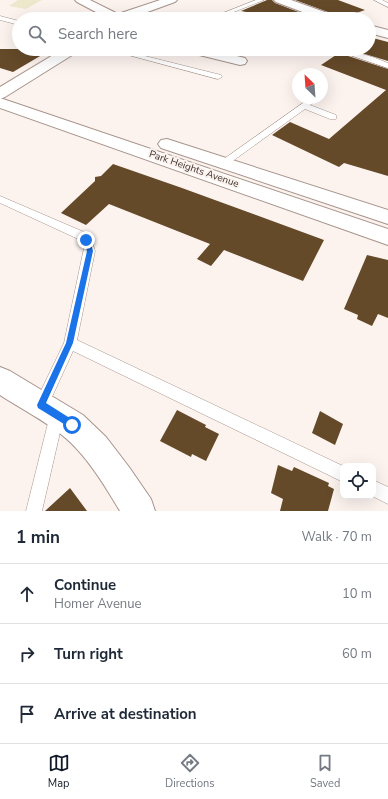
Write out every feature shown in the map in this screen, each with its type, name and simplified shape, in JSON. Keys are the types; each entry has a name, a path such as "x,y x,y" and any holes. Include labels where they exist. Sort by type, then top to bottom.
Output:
{"main road":[{"path":"82,0 105,12"},
{"path":"134,12 171,0"},
{"path":"280,0 310,12"},
{"path":"376,31 388,34"},
{"path":"1,94 61,56"},
{"path":"220,56 240,61"},
{"name":"Park Heights Avenue","path":"1,94 224,163 388,217"},
{"name":"Park Heights Avenue","path":"1,94 388,237"},
{"path":"0,380 72,425 95,448 118,478 139,511"}],"lane":[{"path":"231,12 261,0"},
{"path":"377,0 388,6"},
{"path":"0,18 12,21"},
{"path":"136,56 218,77"},
{"path":"360,56 388,66"},
{"path":"224,163 307,104"},
{"path":"304,106 333,117"},
{"path":"0,199 80,235 86,240 90,251 70,343 49,410 34,511"},
{"path":"70,343 340,473"},
{"path":"376,490 388,496"}],"shaded area":[{"path":"18,0 42,0 26,9 9,6"}],"building":[{"path":"267,0 272,0 275,3 299,12 246,12 241,11"},
{"path":"295,0 338,0 365,10 359,12 328,12"},
{"path":"376,39 388,42 388,61 371,56 376,56"},
{"path":"0,49 12,49 12,56 40,56 13,72 0,68"},
{"path":"334,56 348,56 388,69 388,176 344,163 339,167 272,135 290,122 329,139 386,90 321,65"},
{"path":"113,164 324,240 303,281 224,250 211,266 197,259 210,244 109,204 86,225 61,213 95,181 95,177 101,176"},
{"path":"367,255 388,260 388,318 378,314 372,326 357,319 358,315 344,309"},
{"path":"177,410 206,425 205,427 219,434 206,461 192,454 191,457 160,441"},
{"path":"320,411 343,424 335,445 312,433"},
{"path":"278,465 292,471 294,467 329,483 328,486 334,489 328,511 280,511 283,499 271,493"},
{"path":"70,488 87,511 45,511"}],"route":[{"path":"72,425 41,405 70,343 90,251 86,240"}]}
